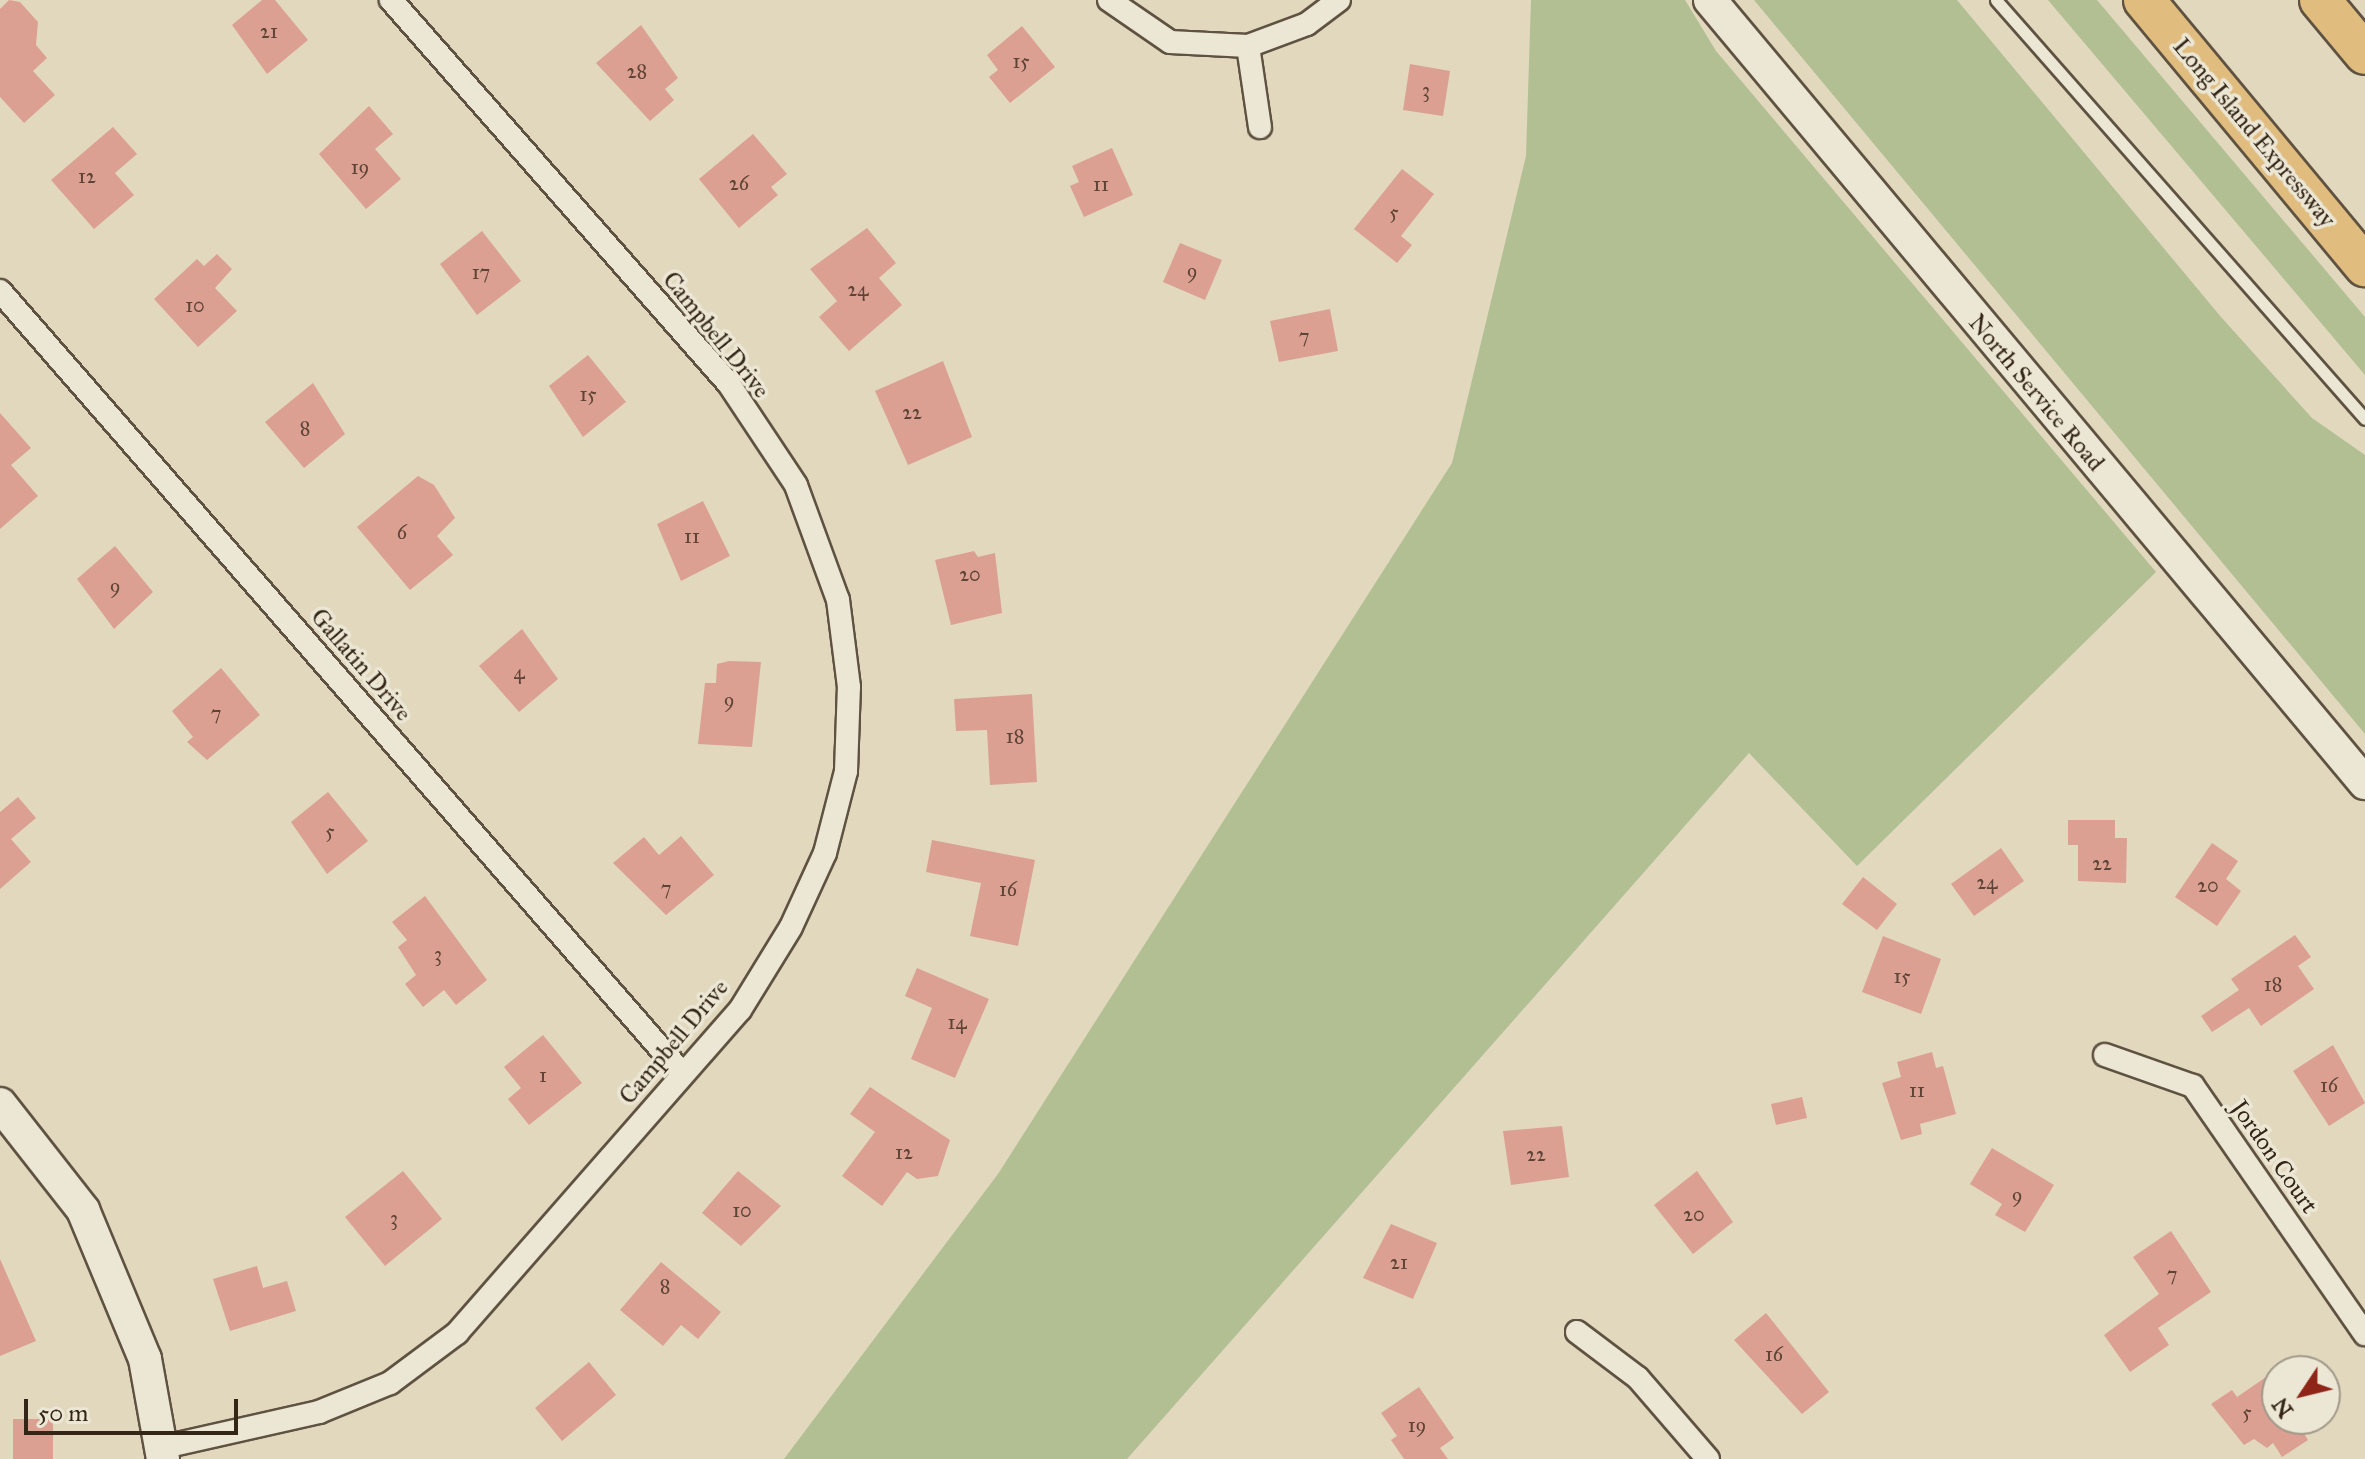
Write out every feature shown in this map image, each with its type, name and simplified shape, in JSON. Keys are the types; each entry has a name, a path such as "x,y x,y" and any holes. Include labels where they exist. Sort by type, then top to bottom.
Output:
{"highway":[{"name":"Long Island Expressway","path":"2144,0 2365,266"},
{"path":"2320,0 2365,54"}],"main road":[{"name":"North Service Road","path":"1710,0 2365,783"},
{"path":"0,1104 83,1210 145,1359 164,1453"}],"street":[{"name":"Campbell Drive","path":"164,1453 319,1412 390,1383 457,1333 509,1279 682,1073 740,1010 791,927 825,853 846,771 849,687 838,600 796,485 729,384 391,0"},
{"path":"1109,0 1170,42 1248,46 1307,24 1339,0"},
{"path":"1248,46 1260,127"},
{"name":"Gallatin Drive","path":"0,291 682,1073"},
{"name":"Jordon Court","path":"2105,1055 2193,1086 2365,1334"},
{"path":"1577,1332 1638,1378 1708,1459"}],"lane":[{"path":"1996,0 2365,419"}],"green space":[{"path":"1531,0 1685,0 1716,51 2156,572 1857,866 1749,753 1127,1459 784,1459 998,1174 1452,463 1526,156"},
{"path":"1754,0 1957,0 2221,317 2312,418 2365,455 2365,734"},
{"path":"2048,0 2097,0 2365,317 2365,375"}],"building":[{"path":"9,0 20,2 38,22 36,45 47,58 33,71 55,95 24,123 0,97 0,9"},
{"path":"262,0 275,0 308,40 267,74 232,25"},
{"path":"641,25 678,78 665,89 674,100 650,121 596,63"},
{"path":"1022,26 1055,67 1010,103 989,77 998,70 987,55"},
{"path":"1410,64 1450,71 1443,116 1403,110"},
{"path":"369,106 393,134 375,149 401,179 366,209 319,154"},
{"path":"113,127 137,154 115,173 134,195 94,229 51,180"},
{"path":"753,134 787,174 771,187 778,195 739,228 699,179"},
{"path":"1112,148 1133,195 1084,217 1070,186 1079,182 1072,166"},
{"path":"1402,169 1434,194 1401,236 1412,245 1397,263 1354,229"},
{"path":"867,228 896,263 879,278 902,305 849,351 819,317 837,301 810,269"},
{"path":"482,231 521,281 477,315 440,264"},
{"path":"1180,243 1222,260 1205,300 1163,282"},
{"path":"217,254 232,269 215,288 237,311 198,347 154,299 197,259 204,266"},
{"path":"1330,309 1338,351 1279,362 1270,321"},
{"path":"588,355 626,402 583,437 549,386"},
{"path":"943,361 972,437 908,465 875,391"},
{"path":"313,383 345,434 304,468 265,422"},
{"path":"0,413 31,448 11,465 38,496 0,529"},
{"path":"418,476 434,485 455,518 437,536 453,555 410,590 357,527"},
{"path":"703,501 730,556 681,581 657,524"},
{"path":"115,546 153,592 114,629 77,579"},
{"path":"974,551 978,557 995,553 1002,613 951,625 935,560"},
{"path":"522,629 558,679 519,712 479,666"},
{"path":"729,661 761,662 752,747 698,744 705,683 716,683 717,664"},
{"path":"221,668 260,715 207,760 187,742 193,737 172,711"},
{"path":"1032,694 1037,782 990,785 987,730 956,731 954,699"},
{"path":"328,792 368,841 327,874 291,822"},
{"path":"18,797 36,818 11,839 31,862 0,889 0,812"},
{"path":"2068,820 2115,820 2115,838 2127,838 2126,883 2078,881 2078,845 2068,845"},
{"path":"681,836 714,875 666,915 613,863 644,837 659,855"},
{"path":"932,840 1035,860 1018,946 970,936 981,883 926,872"},
{"path":"2212,843 2238,861 2226,879 2241,891 2217,926 2175,897"},
{"path":"2001,848 2024,881 1974,916 1951,884"},
{"path":"1863,877 1897,904 1877,930 1842,904"},
{"path":"425,896 487,980 456,1005 444,990 423,1007 405,984 416,975 398,947 407,940 392,922"},
{"path":"2295,935 2311,957 2298,966 2314,989 2261,1026 2249,1008 2212,1032 2201,1016 2239,990 2231,979"},
{"path":"1883,936 1941,959 1921,1014 1862,992"},
{"path":"917,968 989,999 955,1078 911,1059 932,1008 905,996"},
{"path":"543,1035 582,1083 529,1125 508,1099 521,1088 504,1067"},
{"path":"2333,1045 2365,1103 2329,1126 2293,1071"},
{"path":"1932,1052 1936,1068 1943,1066 1956,1114 1920,1124 1922,1134 1901,1140 1882,1083 1901,1077 1897,1062"},
{"path":"870,1087 950,1140 938,1176 917,1179 907,1172 882,1206 842,1176 875,1132 850,1114"},
{"path":"1802,1097 1807,1118 1776,1125 1771,1104"},
{"path":"1562,1126 1569,1177 1511,1185 1503,1131"},
{"path":"1992,1148 2054,1185 2025,1232 1995,1215 2002,1204 1970,1184"},
{"path":"403,1171 442,1219 385,1266 345,1217"},
{"path":"738,1171 781,1206 741,1246 702,1213"},
{"path":"1697,1171 1733,1222 1693,1254 1654,1205"},
{"path":"1391,1224 1437,1243 1413,1299 1363,1278"},
{"path":"2171,1231 2211,1292 2158,1328 2169,1345 2130,1372 2104,1335 2159,1294 2133,1257"},
{"path":"0,1259 36,1341 0,1356"},
{"path":"661,1262 721,1312 698,1339 681,1325 663,1346 620,1310"},
{"path":"257,1266 263,1288 287,1281 296,1311 230,1331 213,1279"},
{"path":"1766,1313 1829,1392 1802,1414 1734,1340"},
{"path":"589,1362 616,1395 562,1441 535,1408"},
{"path":"2261,1380 2261,1435 2305,1435 2308,1440 2282,1457 2273,1443 2267,1448 2254,1439 2244,1445 2211,1404 2232,1390 2237,1397"},
{"path":"1419,1387 1454,1438 1440,1448 1448,1459 1404,1459 1391,1440 1397,1436 1381,1413"},
{"path":"13,1419 53,1419 53,1459 13,1459"}]}
